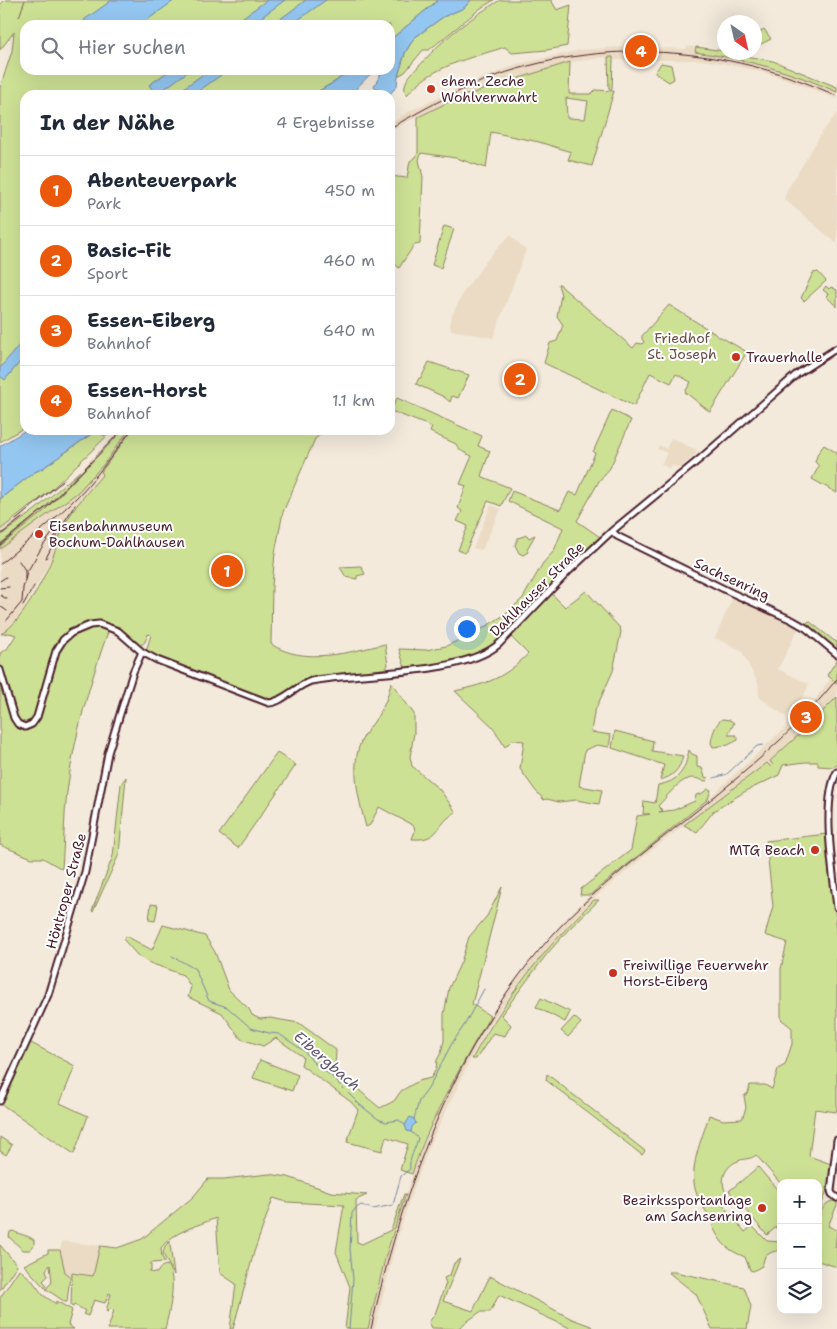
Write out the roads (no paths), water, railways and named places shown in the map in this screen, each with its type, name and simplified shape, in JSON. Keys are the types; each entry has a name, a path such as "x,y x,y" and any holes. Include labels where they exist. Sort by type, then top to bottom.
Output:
{"street":[{"name":"Dahlhauser Straße","path":"0,670 14,718 21,726 30,726 36,717 56,651 63,640 90,625 100,624 110,628 126,637 142,652 167,664 269,703 281,700 300,686 317,680 426,668 470,660 487,653 499,644 569,571 612,531 701,458 797,374 837,348"},
{"name":"Sachsenring","path":"612,531 617,536 724,589 792,620 806,628 837,654"},
{"name":"Höntroper Straße","path":"0,1101 48,995 85,872 108,753 133,672 142,652"},
{"path":"837,772 832,785 829,815 837,907"},
{"path":"837,1140 831,1192 837,1198"}],"water":[{"path":"112,0 175,0 147,20 84,20"},
{"path":"267,0 285,0 258,20 239,20"},
{"path":"306,0 326,0 298,20 279,20"},
{"path":"438,0 471,0 464,8 443,17 414,38 405,53 397,86 393,90 378,90 374,86 380,75 395,75 395,36"},
{"path":"163,75 183,75 163,90 152,90 149,85"},
{"path":"202,75 221,75 200,90 181,90"},
{"path":"344,75 370,75 355,90 321,90"},
{"path":"20,344 20,362 5,380 0,376 0,368"},
{"path":"20,434 90,435 33,473 0,499 0,446"},
{"path":"410,1117 416,1123 412,1127 411,1132 407,1131 405,1125"}],"waterway":[{"path":"714,778 727,774 757,746 763,745"},
{"name":"Eibergbach","path":"172,956 195,969 209,1001 227,1007 251,1028 279,1034 304,1051 314,1063 330,1075 359,1104 378,1119 386,1122 399,1120 405,1125"},
{"name":"Eibergbach","path":"414,1119 419,1101 428,1089 484,989"},
{"path":"349,1329 353,1279 350,1249 352,1213 361,1205 373,1209 393,1205 401,1176 410,1169 411,1157 418,1138 411,1132"}],"railway":[{"path":"395,125 449,96 485,80 528,66 573,57 617,52 662,52 707,57 752,66 795,79 837,96"},
{"path":"0,545 50,504 117,435"},
{"path":"0,564 53,520 78,496 102,469 127,435"},
{"path":"16,520 64,480"},
{"path":"52,541 75,505"},
{"path":"0,535 22,518"},
{"path":"7,620 22,602 27,572 54,531"},
{"path":"46,558 58,535"},
{"path":"19,561 25,570 25,579"},
{"path":"0,581 6,577"},
{"path":"23,605 34,586"},
{"path":"0,588 9,587"},
{"path":"0,595 7,599"},
{"path":"0,606 7,611"},
{"path":"371,1329 403,1210 424,1151 449,1094 477,1039 511,987 549,939 593,895 752,766 810,710 837,679"}],"place":[{"name":"Essen-Horst","path":"641,51"},
{"name":"ehem. Zeche Wohlverwahrt","path":"431,89"},
{"name":"Trauerhalle","path":"736,357"},
{"name":"Basic-Fit","path":"520,379"},
{"name":"Eisenbahnmuseum Bochum-Dahlhausen","path":"39,534"},
{"name":"Abenteuerpark","path":"227,571"},
{"name":"Essen-Eiberg","path":"806,717"},
{"name":"MTG Beach","path":"815,850"},
{"name":"Freiwillige Feuerwehr Horst-Eiberg","path":"613,973"},
{"name":"Bezirkssportanlage am Sachsenring","path":"762,1208"}],"park label":[{"name":"Friedhof St. Joseph","path":"682,346"}]}
